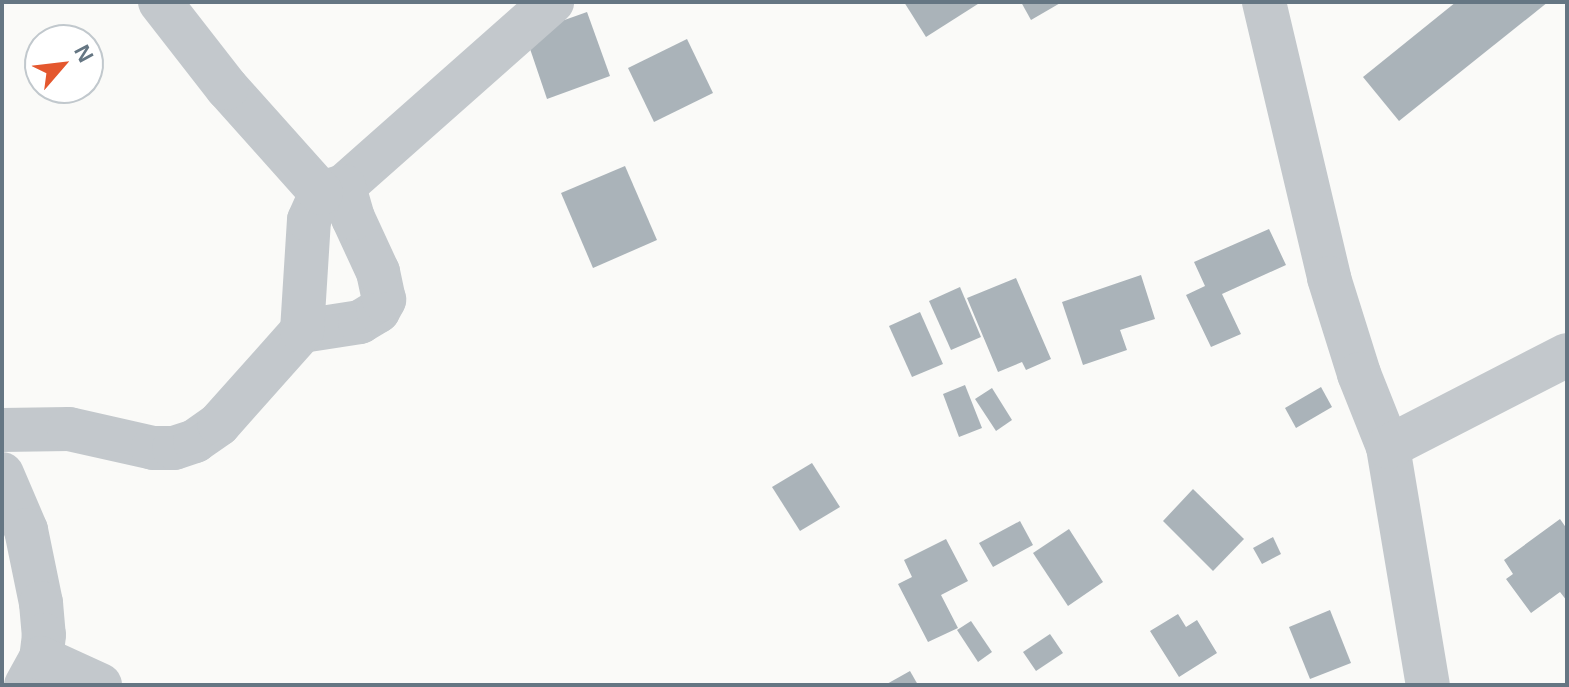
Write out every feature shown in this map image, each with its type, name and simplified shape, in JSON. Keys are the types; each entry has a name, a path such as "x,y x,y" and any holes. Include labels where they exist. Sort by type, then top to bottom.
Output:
{"street":[{"path":"160,2 227,88 333,190 353,218 378,272 384,300 378,311 360,322 302,331"},
{"path":"2,430 69,429 153,448 174,448 195,441 219,424 302,331 309,220 333,190 552,2"},
{"path":"1264,2 1329,278 1359,374 1388,447 1428,685"},
{"path":"1388,447 1567,355"},
{"path":"2,474 26,530 32,556 44,635 33,672 100,685"}],"building":[{"path":"904,2 981,2 926,37"},
{"path":"1021,2 1062,2 1031,20"},
{"path":"1456,2 1548,2 1399,121 1363,77"},
{"path":"587,12 610,76 547,99 525,34"},
{"path":"687,39 713,93 654,122 628,68"},
{"path":"625,166 657,240 593,268 561,193"},
{"path":"1269,229 1286,265 1222,294 1241,334 1211,347 1186,295 1205,286 1194,262"},
{"path":"1141,275 1155,319 1120,330 1127,350 1083,365 1062,302"},
{"path":"1016,278 1051,359 1026,370 1022,362 998,372 967,298"},
{"path":"960,287 981,337 951,350 929,301"},
{"path":"920,312 943,364 912,377 889,326"},
{"path":"965,385 982,428 959,437 943,394"},
{"path":"1321,387 1332,407 1296,428 1285,408"},
{"path":"992,388 1012,420 996,431 975,399"},
{"path":"812,463 840,507 800,531 772,487"},
{"path":"1193,489 1244,539 1213,571 1163,521"},
{"path":"1560,519 1567,529 1567,601 1560,592 1531,613 1506,579 1513,574 1504,560"},
{"path":"1020,521 1033,545 993,567 979,543"},
{"path":"1069,529 1103,582 1068,606 1033,553"},
{"path":"1273,537 1281,554 1262,564 1253,548"},
{"path":"946,539 968,581 941,595 958,628 928,642 898,584 912,577 904,560"},
{"path":"1330,610 1351,663 1310,679 1289,627"},
{"path":"1178,614 1186,627 1197,620 1217,653 1179,677 1150,631"},
{"path":"971,621 992,652 978,662 957,630"},
{"path":"1050,634 1063,653 1036,671 1023,652"},
{"path":"910,671 918,685 885,685"}]}
